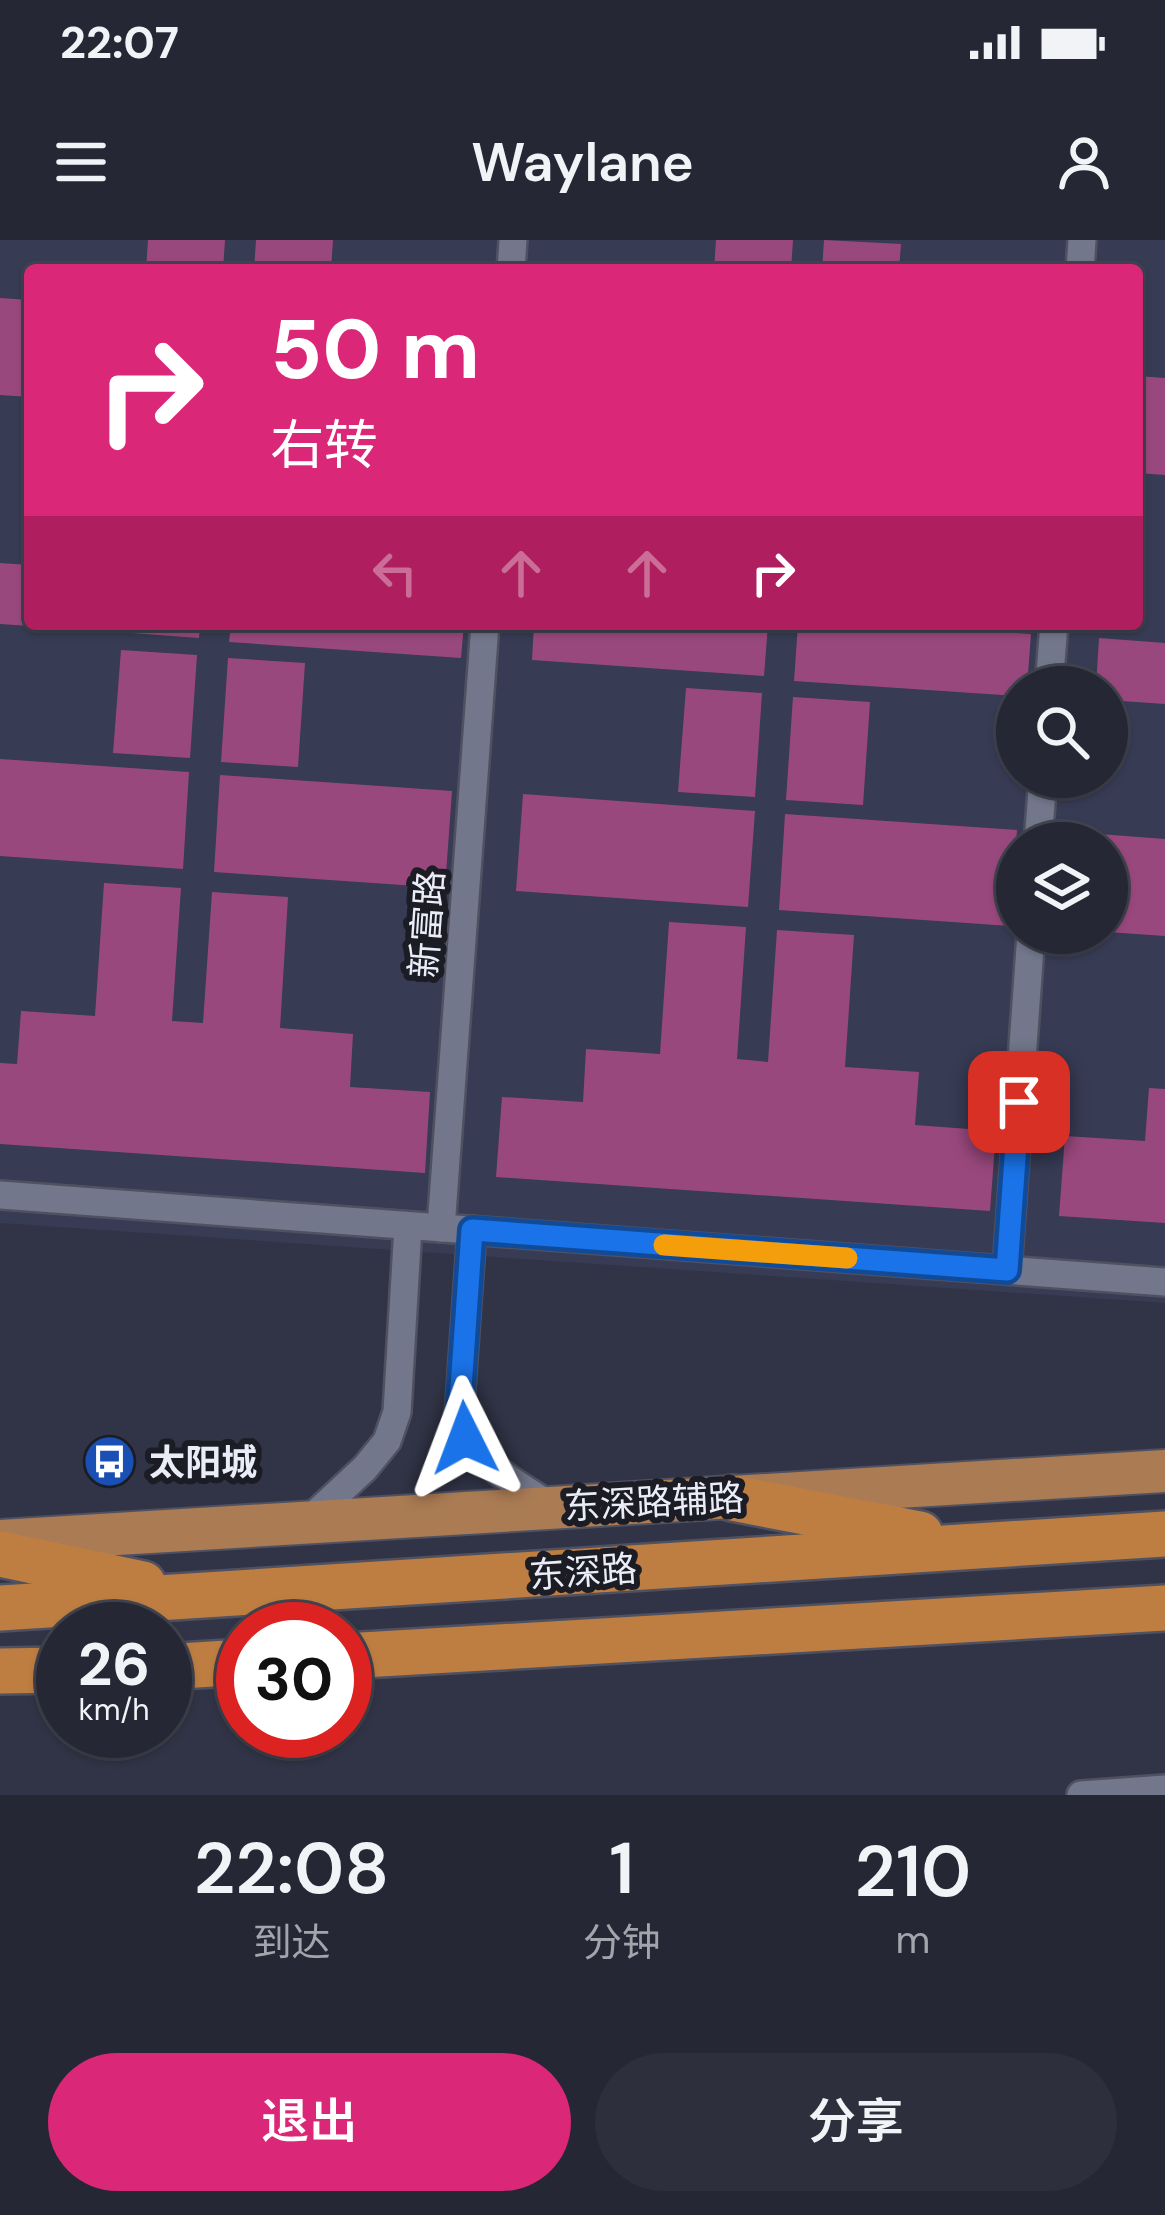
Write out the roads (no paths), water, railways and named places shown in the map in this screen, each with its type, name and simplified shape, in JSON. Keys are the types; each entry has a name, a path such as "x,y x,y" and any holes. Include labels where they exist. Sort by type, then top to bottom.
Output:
{"highway":[{"path":"732,1498 982,1546"},
{"name":"东深路","path":"0,1608 1165,1534"},
{"path":"0,1554 204,1597"},
{"name":"东深路","path":"372,1654 1165,1608"},
{"path":"0,1671 36,1670"}],"main road":[{"name":"东深路辅路","path":"0,1541 1165,1471"},
{"path":"0,1694 36,1687"}],"street":[{"name":"新富路","path":"441,1228 485,630"},
{"path":"1051,666 1054,630"},
{"path":"1007,1270 1030,954"},
{"path":"0,1195 1165,1282"},
{"path":"307,1523 387,1441 397,1412 408,1226"},
{"path":"472,1230 459,1417 465,1438 486,1462 554,1508"},
{"path":"1081,1795 1165,1789"}],"place":[{"name":"太阳城","path":"110,1462"}]}
